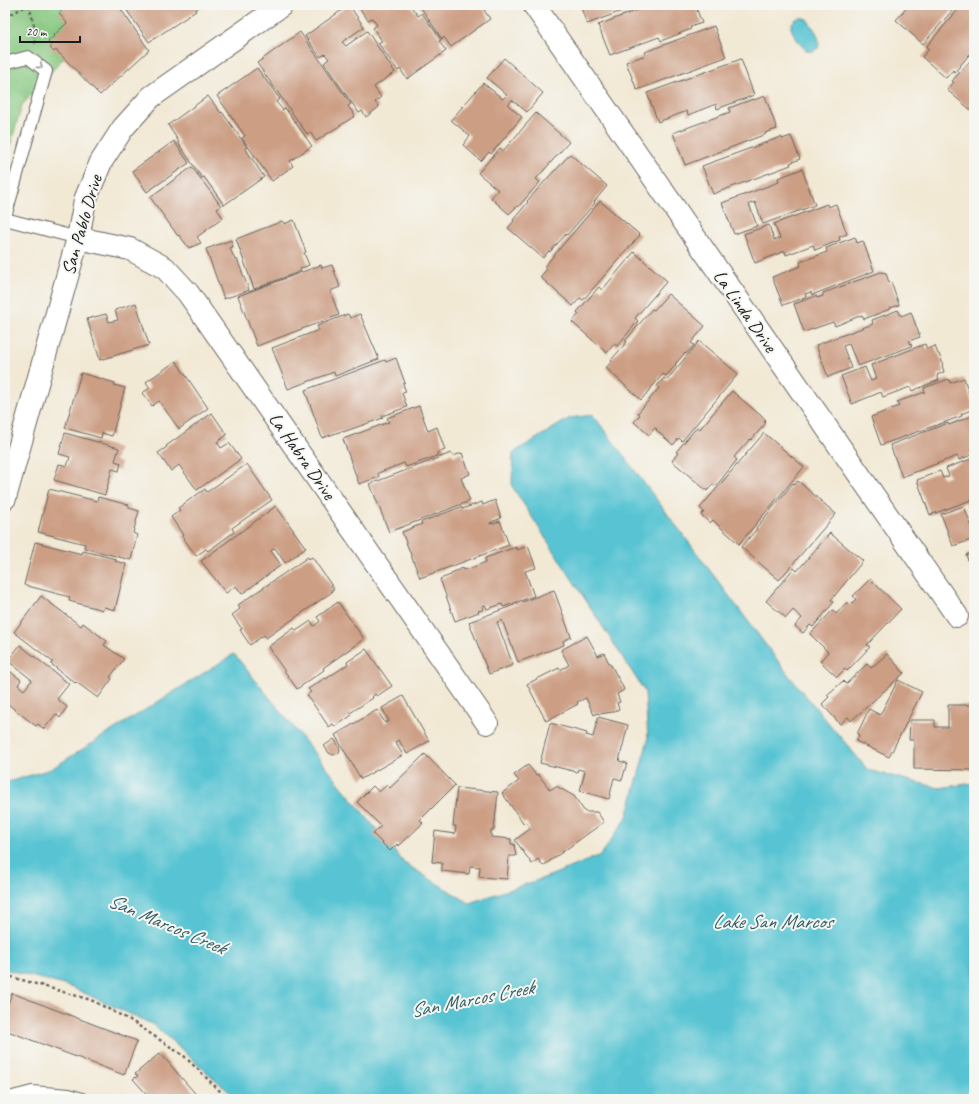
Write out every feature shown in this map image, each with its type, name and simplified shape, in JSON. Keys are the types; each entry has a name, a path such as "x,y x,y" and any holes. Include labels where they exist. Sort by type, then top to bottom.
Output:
{"street":[{"name":"San Pablo Drive","path":"5,498 78,238 85,200 101,162 123,128 151,98 282,5"},
{"name":"La Linda Drive","path":"534,5 957,616"},
{"name":"La Habra Drive","path":"78,238 130,249 165,268 188,293 487,723"}],"lane":[{"path":"5,63 28,57 46,71 5,218 78,238"},
{"path":"5,1099 32,1092 69,1095 82,1099"}],"path":[{"path":"5,14 13,13 29,5 34,25 37,64"},
{"path":"5,975 91,1000 130,1020 184,1056 228,1099"}],"green space":[{"path":"5,5 110,5 22,105 5,163"}],"water":[{"path":"800,17 807,19 818,36 818,48 811,52 806,50 801,45 791,28 793,21"},
{"name":"Lake San Marcos","path":"593,415 790,677 868,770 939,788 974,783 974,1099 237,1099 154,1025 71,987 5,969 5,783 51,769 234,654 404,863 469,903 547,877 601,855 627,817 648,740 645,692 512,486 513,453 570,418"}],"building":[{"path":"68,5 118,5 149,50 100,95 56,50 54,52 50,48 52,46 48,42 67,23 59,13"},
{"path":"123,5 202,5 195,10 196,11 149,42"},
{"path":"349,5 364,27 342,42 346,46 367,31 395,72 374,87 381,97 375,102 379,107 366,117 362,111 359,113 324,63 329,59 325,54 320,57 305,36"},
{"path":"357,5 410,5 418,16 422,13 441,40 439,41 446,51 407,79 400,69 398,71 378,43 382,41 373,28 377,25 372,18 368,20"},
{"path":"419,5 483,5 486,9 484,10 490,19 451,47 444,37 442,39"},
{"path":"580,5 638,5 587,24"},
{"path":"651,5 695,5 702,23 661,41 659,37 610,55 598,25"},
{"path":"909,5 957,5 923,44 896,20"},
{"path":"962,5 965,5 974,12 974,43 970,48 973,50 955,72 953,70 946,78 922,57 929,49 926,47"},
{"path":"714,26 726,57 637,90 626,62 646,55 645,52"},
{"path":"300,32 351,104 348,106 355,116 316,141 310,132 307,134 257,63"},
{"path":"504,58 543,93 527,112 512,100 508,105 522,117 491,154 489,152 481,161 463,145 470,136 451,120 483,83 503,99 507,95 487,78"},
{"path":"741,59 754,95 717,109 716,104 688,115 687,111 658,122 647,93"},
{"path":"971,60 974,63 974,109 972,111 947,90 954,82 952,81"},
{"path":"257,68 280,99 276,102 283,110 285,108 312,146 290,161 293,166 272,181 242,138 245,136 217,96"},
{"path":"208,96 221,113 222,112 247,147 245,148 264,177 224,205 204,177 202,178 178,143 179,142 168,125"},
{"path":"765,96 777,129 685,165 673,133 730,112 729,108"},
{"path":"536,113 569,142 536,179 540,182 518,207 517,206 509,214 491,198 498,190 478,173 500,148 503,151"},
{"path":"791,136 800,159 790,163 791,165 713,194 702,166 781,137 782,139"},
{"path":"174,141 189,163 147,192 132,171"},
{"path":"570,154 607,186 594,202 595,203 567,235 566,234 543,258 508,228 528,202 527,201"},
{"path":"192,167 221,206 217,209 223,218 197,237 201,243 189,248 179,235 178,236 150,197"},
{"path":"802,169 815,205 763,224 755,202 749,204 757,226 734,234 722,203 779,182 778,178"},
{"path":"600,201 640,235 583,300 580,298 573,306 540,277 547,269 544,267"},
{"path":"827,204 828,207 836,204 847,234 839,237 840,240 815,250 813,245 786,255 785,251 755,263 744,234 769,225 774,240 780,238 774,224"},
{"path":"294,220 306,252 304,253 309,265 300,269 301,271 254,289 236,239 283,221 284,224"},
{"path":"855,237 857,243 863,241 874,271 812,295 811,292 805,294 806,297 783,305 772,277 801,266 800,262 827,252 826,248"},
{"path":"231,240 233,247 230,248 235,260 237,259 249,290 224,299 206,249"},
{"path":"634,252 667,281 635,318 638,321 617,346 614,344 607,353 572,322 579,314 577,312 599,287 602,290"},
{"path":"321,265 322,268 332,265 340,287 330,291 339,315 257,346 238,296"},
{"path":"881,272 886,273 889,283 891,282 899,305 864,319 862,315 835,326 833,322 804,332 794,304 816,296 817,298 823,296 823,293"},
{"path":"668,294 705,326 691,343 694,345 675,364 676,365 666,376 663,374 641,400 606,368 627,342 625,341 652,309 654,310"},
{"path":"136,303 149,345 100,360 87,319 106,314 109,322 118,320 115,310"},
{"path":"898,310 901,316 911,312 920,337 909,341 912,346 858,366 849,344 843,346 851,368 828,377 816,345 873,324 872,320"},
{"path":"348,314 350,318 360,314 379,359 335,376 334,372 288,389 272,348 319,330 317,326"},
{"path":"699,341 738,374 682,441 679,438 673,445 656,430 657,429 655,428 649,435 634,422 640,415 638,413 659,388 657,386 664,378 667,380"},
{"path":"925,344 927,349 935,346 943,364 944,372 937,375 939,380 912,391 910,387 883,397 881,392 852,404 841,376 865,367 871,381 876,379 871,365"},
{"path":"396,358 405,383 403,384 406,392 402,393 407,407 382,416 383,418 322,438 305,390 385,360 386,362"},
{"path":"176,361 208,408 179,429 159,401 152,406 142,393 150,388 146,382"},
{"path":"81,373 115,383 114,385 125,388 112,436 102,433 101,438 65,428"},
{"path":"964,378 974,409 961,414 962,416 881,445 871,417 899,406 897,402 925,392 924,388 949,379 950,383"},
{"path":"732,391 766,420 764,422 766,423 734,457 737,460 716,486 713,484 707,491 672,461 678,453 676,452 697,427 700,429"},
{"path":"419,406 428,431 437,427 445,450 437,453 437,456 406,467 404,463 378,473 379,477 359,484 343,439 389,422 387,418"},
{"path":"212,413 227,435 217,442 221,448 229,443 241,459 197,490 179,465 171,471 158,453"},
{"path":"972,416 974,418 974,454 959,460 957,456 902,477 890,445 948,423 949,425"},
{"path":"65,433 119,448 115,461 121,463 119,471 112,469 105,495 54,480 59,464 67,466 70,457 59,454"},
{"path":"764,433 804,467 739,544 713,520 710,523 701,515 704,512 700,508"},
{"path":"451,453 453,456 462,453 470,474 461,478 470,501 389,532 370,484"},
{"path":"974,458 974,499 930,515 917,480 940,471 943,478 949,476 946,468"},
{"path":"247,464 272,500 232,528 234,532 208,551 206,549 196,556 171,517 180,510 178,508 205,489 207,492"},
{"path":"798,481 836,514 779,580 741,547 793,483 795,485"},
{"path":"49,489 97,501 98,497 129,505 129,508 139,511 133,533 137,535 131,560 84,548 85,544 38,532"},
{"path":"495,500 501,518 490,524 500,521 509,545 420,578 402,532 422,524 421,522 461,507 462,509 482,502 483,505"},
{"path":"974,502 974,515 970,504"},
{"path":"276,506 306,548 285,563 275,548 271,551 281,565 242,594 236,586 226,593 201,561"},
{"path":"964,506 972,528 974,527 974,539 953,546 941,514"},
{"path":"830,533 863,561 831,600 834,602 813,627 810,625 803,633 795,626 802,618 793,610 786,618 766,601 794,568 797,571"},
{"path":"35,542 82,554 83,551 116,559 115,561 126,564 115,610 104,607 103,610 69,601 70,597 24,585"},
{"path":"528,546 536,568 525,571 534,596 503,607 502,604 487,609 485,605 482,606 483,610 455,621 440,579 463,568 464,570 486,562 485,558 516,547 517,550"},
{"path":"974,552 974,576 966,555"},
{"path":"308,557 309,559 312,557 334,589 331,590 332,592 266,638 264,635 250,645 240,630 242,629 232,615 240,609 238,605"},
{"path":"870,579 901,609 867,645 870,647 847,671 845,669 837,677 820,661 828,652 810,634 833,610 836,614 847,602 850,605 856,599 853,596"},
{"path":"554,590 571,637 563,641 564,645 518,662 502,620 497,622 513,665 489,674 469,622"},
{"path":"41,596 81,626 83,623 107,641 104,645 124,659 110,677 112,679 98,698 76,682 75,683 51,664 53,662 14,632"},
{"path":"338,602 364,639 323,668 324,670 297,689 268,647 294,628 296,631 311,621 314,626 320,621 317,617"},
{"path":"587,636 598,656 604,653 624,689 617,694 620,702 617,703 619,709 613,712 598,713 594,715 586,698 577,702 578,704 546,721 527,684 559,668 560,670 569,665 561,650"},
{"path":"20,645 69,684 57,699 67,707 60,718 56,714 44,729 38,724 36,726 5,702 5,667 21,680 18,685 24,690 32,680 8,661"},
{"path":"366,649 392,686 377,696 375,694 372,697 373,698 350,713 352,715 335,727 333,724 329,727 307,695 311,692 308,689 348,664 347,662"},
{"path":"887,654 904,673 851,721 848,717 840,724 822,704 829,697 827,695 843,681 846,684 867,664 871,668"},
{"path":"898,680 922,692 889,757 856,741 859,735 857,734 869,709 880,715"},
{"path":"403,696 429,741 407,754 399,740 395,742 403,755 361,779 335,735 377,710 385,723 389,721 382,708"},
{"path":"948,705 974,705 974,770 914,769 914,740 909,740 910,720 935,720 935,727 948,727"},
{"path":"598,717 628,725 619,761 627,763 622,780 614,778 609,799 580,791 585,771 578,769 577,772 540,763 550,723 587,733 586,735 593,737"},
{"path":"334,739 339,746 340,751 333,755 329,753 324,746"},
{"path":"425,754 455,785 420,820 423,823 399,846 397,844 390,851 373,834 381,826 357,802 373,786 379,792 387,785 390,788"},
{"path":"528,765 536,775 538,774 550,790 556,786 574,796 585,812 597,812 604,822 543,866 538,859 532,864 515,840 530,829 526,822 524,824 502,793 519,781 514,775"},
{"path":"457,788 498,792 494,830 491,830 491,837 511,839 511,844 514,844 516,856 509,856 507,879 479,877 480,867 470,866 469,874 442,871 442,863 432,862 435,831 455,834 456,826 453,826"},
{"path":"12,993 137,1041 124,1075 5,1030 5,1012"},
{"path":"160,1053 200,1099 151,1099 133,1079 138,1076 135,1074"}],"water label":[{"name":"San Marcos Creek","path":"167,924"},
{"name":"San Marcos Creek","path":"472,999"}]}
